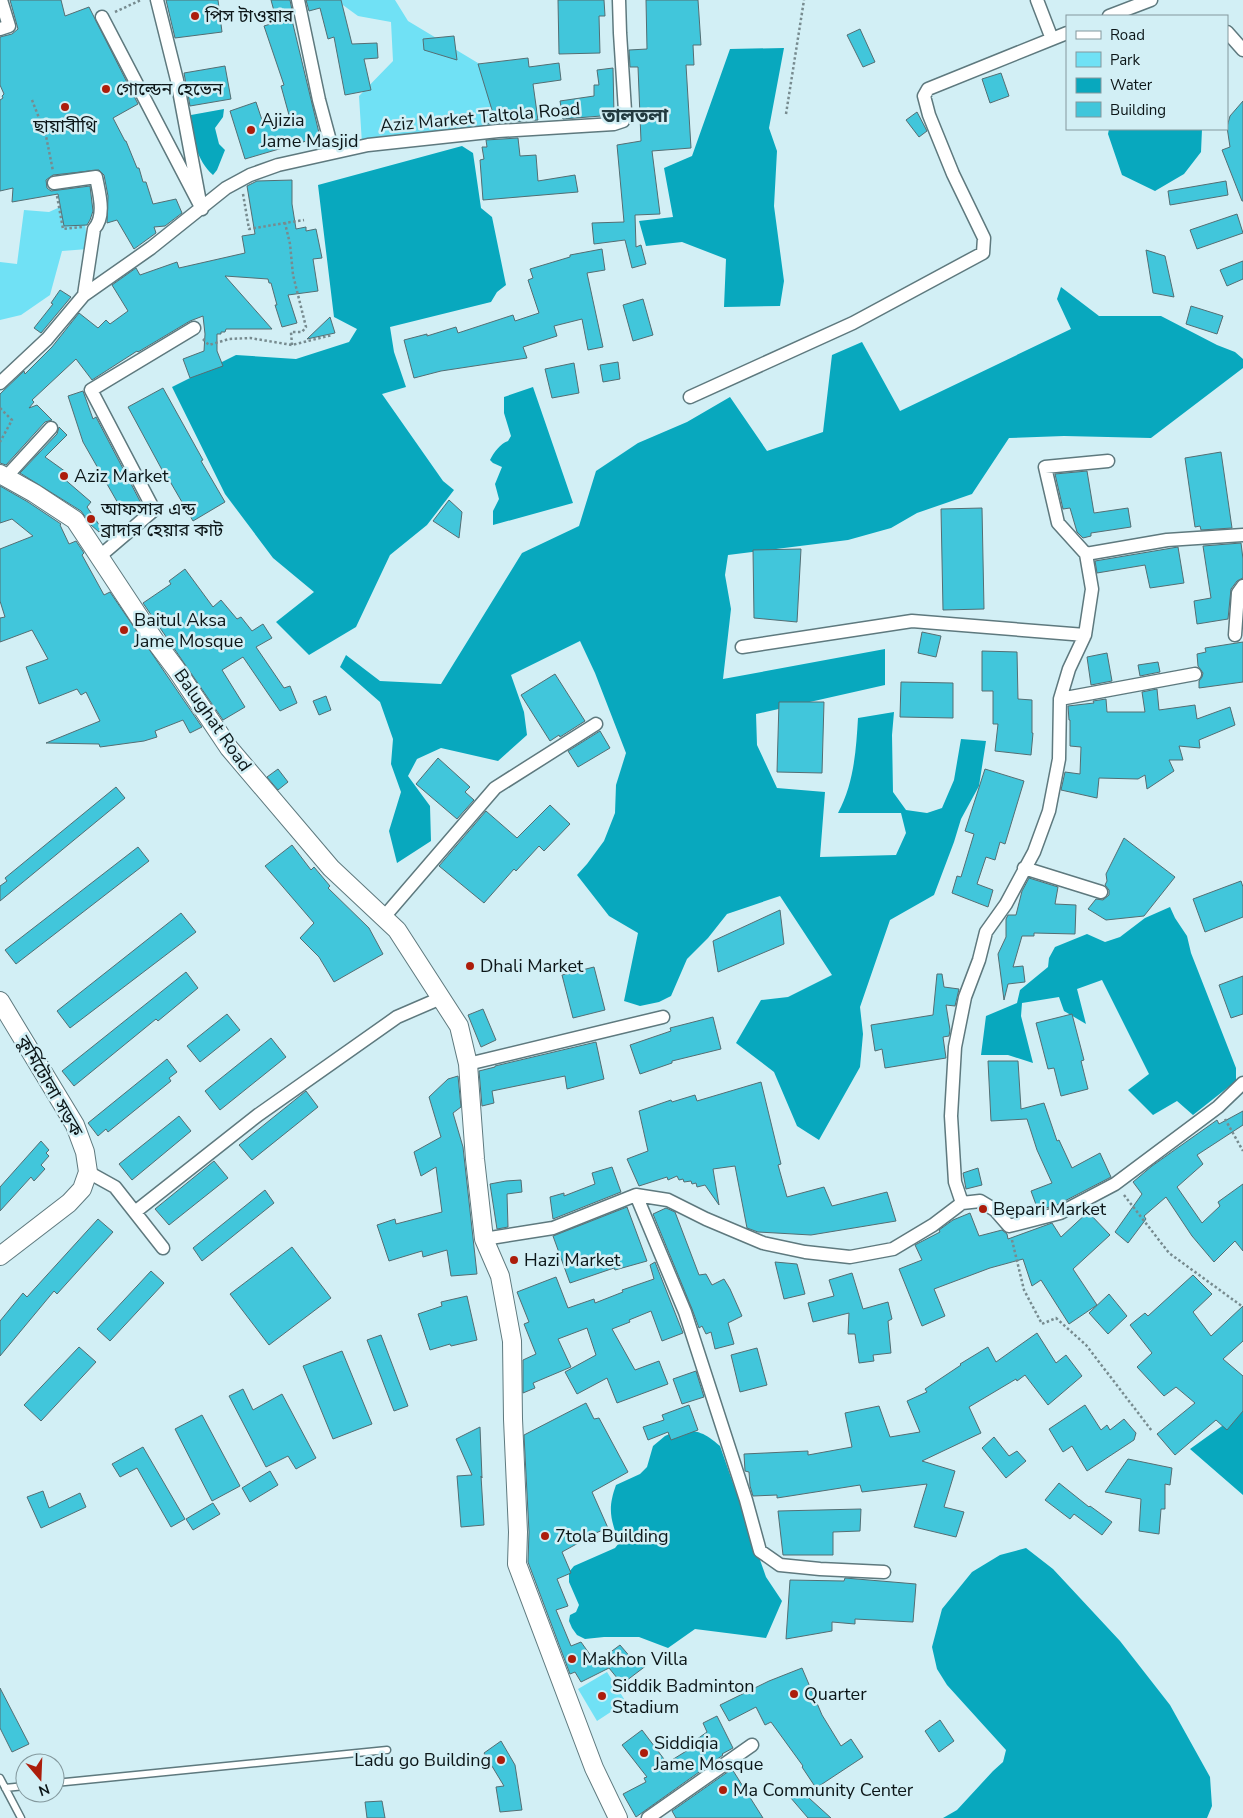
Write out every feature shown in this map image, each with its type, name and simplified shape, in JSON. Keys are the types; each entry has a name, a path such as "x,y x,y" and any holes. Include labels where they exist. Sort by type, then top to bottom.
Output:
{"street":[{"path":"0,29 9,26 1,0"},
{"path":"157,0 177,80 202,209"},
{"path":"298,0 333,152"},
{"name":"Aziz Market Taltola Road","path":"0,382 47,340 84,295 151,248 226,188 242,179 278,164 368,144 498,130 614,124 623,121 625,111 619,0"},
{"path":"1037,0 1052,39"},
{"path":"1112,15 1150,0"},
{"path":"102,17 202,209"},
{"path":"690,397 853,323 983,253 984,238 953,174 929,115 924,96 928,89 1066,33"},
{"path":"1228,33 1243,50"},
{"path":"54,183 96,177 101,214 98,225 94,229 84,295"},
{"path":"100,556 154,510 91,390 194,328"},
{"path":"3,475 52,428"},
{"path":"962,1203 955,1182 951,1116 955,1046 965,997 979,960 986,932 1006,904 1034,852 1049,811 1059,759 1060,698 1069,669 1085,634 1092,589 1086,554 1058,523 1045,467 1108,461"},
{"name":"Balughat Road","path":"3,475 75,520 229,748 331,868 397,930 459,1026 468,1064 475,1159 484,1239 500,1276 512,1341 518,1532 517,1564 594,1768 618,1818"},
{"path":"1086,554 1167,540 1243,535"},
{"path":"1235,635 1238,593 1243,586"},
{"path":"742,647 912,621 1085,634"},
{"path":"1060,698 1195,674"},
{"path":"384,918 495,788 596,724"},
{"path":"1024,868 1101,892"},
{"path":"134,1212 258,1115 397,1017 441,998"},
{"name":"কুর্মিটোলা সড়ক","path":"0,1001 76,1125 85,1152 88,1172"},
{"path":"468,1064 663,1016"},
{"path":"484,1239 553,1228 636,1195 668,1200 706,1219 763,1243 805,1252 850,1257 893,1249 962,1203 980,1200 995,1210 1009,1226 1060,1213 1115,1184 1218,1107 1243,1083"},
{"path":"0,1256 70,1203 82,1189 88,1172 115,1187 163,1248"},
{"path":"636,1195 685,1312 746,1500 760,1551 780,1564 820,1570 884,1572"},
{"path":"648,1818 752,1745"}],"lane":[{"path":"65,1782 387,1750"},
{"path":"0,1778 21,1818"},
{"path":"5,1788 15,1787"}],"path":[{"path":"102,17 141,0"},
{"path":"786,114 804,0"},
{"path":"32,100 46,136 63,228 98,225"},
{"path":"242,179 249,229 304,220"},
{"path":"285,223 290,244 293,275 306,327 302,332 291,332 292,345"},
{"path":"194,328 209,346 229,339 250,338 292,345 332,335"},
{"path":"0,408 12,420 0,442"},
{"path":"1218,1107 1243,1150"},
{"path":"1115,1184 1169,1253 1243,1307"},
{"path":"1009,1226 1024,1290 1042,1324 1056,1318 1086,1345 1152,1431"}],"green space":[{"path":"336,0 395,0 408,21 493,72 496,129 362,144 359,96 393,61 391,22 358,16"},
{"path":"80,198 83,206 88,249 62,251 50,295 21,315 0,320 0,262 17,264 24,210 49,212"},
{"name":"Siddik Badminton Stadium","path":"607,1672 626,1702 597,1721 578,1689"}],"water":[{"path":"784,48 769,128 777,151 774,206 784,281 780,306 724,307 726,259 682,242 646,246 639,221 673,217 664,168 692,156 730,49"},
{"path":"224,109 223,117 215,128 219,144 225,150 213,175 203,163 196,148 191,115"},
{"path":"1109,130 1202,130 1201,152 1184,174 1155,191 1122,175 1108,134"},
{"path":"462,146 473,153 481,208 492,217 506,285 497,292 491,302 390,327 394,352 406,387 382,394 443,481 454,490 427,525 390,555 356,627 309,655 276,622 314,592 273,558 225,494 172,387 236,355 296,359 349,342 357,329 334,317 318,185"},
{"path":"1061,287 1099,316 1161,316 1217,345 1235,352 1243,359 1243,368 1151,438 1064,436 1009,438 972,494 917,513 891,528 848,540 728,555 725,575 731,609 723,679 885,649 885,685 756,714 757,745 777,788 825,792 820,857 896,855 906,833 901,813 838,813 851,778 858,718 894,712 892,735 893,792 906,810 927,813 942,808 954,780 961,739 986,741 979,786 961,819 934,895 890,920 860,1007 863,1034 860,1067 819,1140 797,1126 774,1072 736,1043 761,1000 788,997 832,975 780,896 727,914 708,938 687,959 671,996 659,1002 640,1006 624,1001 638,933 609,916 577,875 604,841 615,813 616,785 626,753 595,673 580,641 511,675 524,712 527,735 498,761 441,748 417,759 408,776 430,806 431,841 397,863 389,831 401,792 391,764 393,739 380,702 340,667 346,655 380,681 441,684 522,553 579,526 596,471 638,443 687,422 730,397 767,451 823,432 832,355 862,342 900,411 1071,329 1057,299"},
{"path":"533,387 573,503 493,525 493,511 499,499 495,484 502,467 490,460 493,454 511,436 504,413 504,397"},
{"path":"1170,907 1187,936 1191,953 1236,1068 1236,1081 1193,1115 1177,1101 1153,1115 1128,1090 1149,1074 1102,980 1077,989 1086,1024 1064,1011 1059,997 1022,1003 1021,1016 1033,1063 1008,1055 981,1055 986,1016 1017,1003 1020,990 1048,967 1049,958 1055,947 1087,934 1105,942 1120,937 1145,918"},
{"path":"1243,1411 1243,1495 1190,1449"},
{"path":"678,1430 701,1433 720,1446 766,1577 782,1601 766,1638 695,1629 668,1648 639,1637 585,1639 577,1635 569,1621 570,1615 576,1612 579,1605 569,1582 569,1572 574,1566 615,1548 619,1543 611,1514 616,1485 640,1474 647,1467 653,1446 665,1436"},
{"path":"1026,1548 1053,1569 1120,1641 1170,1705 1210,1777 1212,1806 1207,1818 943,1818 957,1810 1003,1762 1006,1750 947,1685 937,1669 932,1647 942,1609 972,1572 1000,1555"}],"building":[{"path":"10,0 61,0 65,16 89,7 138,104 113,118 126,141 137,168 139,168 143,182 146,182 153,204 176,199 182,213 165,226 154,227 156,233 134,249 117,220 107,223 108,196 104,175 99,170 53,175 46,180 47,188 51,191 90,186 93,211 87,225 64,226 58,194 12,202 13,188 0,191 0,100 4,94 0,85 0,37 12,34 18,29"},
{"name":"পিস টাওয়ার","path":"166,0 218,0 222,32 175,38"},
{"path":"271,0 290,0 293,15 291,16 320,137 245,159 230,111 256,102 263,123 289,115 281,86 284,85 264,26 277,22"},
{"path":"306,0 341,0 352,44 377,43 378,58 364,59 371,90 345,95 334,37 328,39 320,8 309,11"},
{"path":"558,0 604,0 605,16 599,16 600,53 559,54"},
{"path":"646,0 698,0 701,45 693,45 694,65 686,65 691,148 652,151 660,214 635,215 636,247 641,245 646,264 632,268 625,240 594,244 592,223 624,222 617,145 641,141 638,67 630,67 629,50 647,49"},
{"path":"860,29 875,62 863,67 847,35"},
{"path":"454,36 457,60 424,50 423,39"},
{"path":"528,58 529,67 559,63 561,80 533,84 538,120 484,124 482,111 492,110 478,64"},
{"path":"225,66 231,99 190,106 184,73"},
{"path":"613,68 614,115 563,119 560,101 594,96 594,85 599,85 597,70"},
{"path":"1001,73 1009,96 990,103 982,79"},
{"path":"1243,101 1243,201 1222,150 1230,147 1227,130 1230,116"},
{"path":"917,112 927,131 919,137 906,120"},
{"path":"518,138 520,156 536,155 538,181 575,175 578,192 483,200 480,160 484,159 482,147 487,147 486,140"},
{"path":"292,180 292,204 296,229 306,227 306,231 316,229 322,258 313,259 318,291 288,295 297,323 282,327 271,283 269,283 268,279 225,276 272,329 226,329 225,332 217,334 217,351 223,366 190,378 183,359 204,351 203,316 190,321 137,351 92,380 76,359 32,400 34,402 29,408 37,405 52,420 45,422 6,465 0,463 0,394 24,371 25,374 52,347 79,313 98,328 106,320 110,324 128,311 112,285 136,268 140,275 177,262 179,268 245,253 242,236 255,234 247,186 257,181"},
{"path":"1226,181 1228,195 1170,205 1168,191"},
{"path":"1237,214 1243,233 1197,249 1190,230"},
{"path":"602,249 605,270 587,273 603,347 588,350 582,319 554,326 557,336 523,347 527,358 441,371 414,378 404,340 427,334 427,336 456,327 458,333 513,315 515,321 539,313 528,280 533,278 530,269 570,257 570,255"},
{"path":"1146,250 1165,256 1174,297 1153,293"},
{"path":"1243,261 1243,279 1227,286 1220,270"},
{"path":"60,290 71,297 41,333 34,328 53,304 51,303"},
{"path":"643,299 653,335 633,341 623,305"},
{"path":"1191,306 1223,316 1217,334 1186,324"},
{"path":"330,317 335,333 307,339"},
{"path":"618,362 620,379 603,382 600,365"},
{"path":"574,363 579,393 552,398 545,369"},
{"path":"163,388 225,502 193,521 167,479 128,407"},
{"path":"83,391 93,419 96,417 141,503 123,512 83,442 68,396"},
{"path":"59,427 67,435 45,457 66,472 62,477 91,502 87,507 102,529 99,532 91,525 81,511 20,473 57,434"},
{"path":"1221,452 1232,528 1201,530 1200,526 1195,527 1185,458"},
{"path":"1087,471 1094,513 1128,508 1131,527 1091,533 1091,536 1083,538 1077,532 1070,508 1063,509 1055,474"},
{"path":"0,486 61,524 69,544 76,541 84,553 82,555 104,595 110,592 202,727 190,733 183,720 155,731 157,737 144,741 100,747 99,744 46,743 100,721 86,692 81,695 77,689 39,704 26,667 48,659 32,630 0,642 0,618 5,617 0,601 0,549 33,536 12,519 0,523"},
{"path":"449,500 462,512 459,538 433,521"},
{"path":"982,508 984,609 943,610 941,509"},
{"path":"1241,543 1243,578 1237,581 1231,589 1228,619 1197,624 1194,601 1211,598 1203,546"},
{"path":"1178,547 1184,583 1150,588 1145,565 1097,573 1095,561"},
{"path":"801,549 797,622 754,618 753,550"},
{"path":"185,569 213,607 221,600 237,619 241,617 252,631 263,624 272,638 256,647 284,688 290,686 297,703 280,711 243,657 222,670 245,707 223,720 143,603 171,584 169,581"},
{"path":"922,632 941,636 936,657 918,653"},
{"path":"1243,642 1243,682 1199,688 1199,681 1203,673 1198,666 1197,654 1206,652 1205,648"},
{"path":"982,651 1017,652 1018,699 1032,700 1033,733 1031,755 995,751 998,724 993,724 993,691 982,691"},
{"path":"1107,653 1112,681 1091,685 1087,657"},
{"path":"1158,662 1160,672 1140,676 1138,665"},
{"path":"555,674 585,721 550,741 521,695"},
{"path":"901,682 953,683 953,718 900,717"},
{"path":"1157,689 1159,710 1195,705 1197,719 1230,707 1235,725 1199,740 1200,748 1179,746 1183,760 1169,760 1174,771 1147,789 1145,775 1138,779 1099,778 1097,798 1061,790 1065,772 1080,774 1081,747 1070,746 1068,706 1094,703 1093,701 1106,699 1107,712 1145,712 1142,692"},
{"path":"326,696 331,710 319,715 313,701"},
{"path":"779,702 824,702 822,773 777,772"},
{"path":"600,731 610,748 578,767 568,751"},
{"path":"438,758 470,787 465,792 474,800 457,819 416,784"},
{"path":"278,769 288,782 278,790 267,777"},
{"path":"985,769 1024,781 1005,844 1000,842 995,860 986,857 977,884 993,890 988,907 952,893 957,876 961,877 974,834 965,831"},
{"path":"116,787 125,798 0,901 0,886 7,881 5,878"},
{"path":"550,805 570,824 544,851 539,846 516,871 514,869 484,903 439,866 486,811 517,838"},
{"path":"1124,838 1175,877 1144,916 1106,920 1088,909 1096,899 1103,900 1109,895 1109,890 1105,885 1107,881 1106,874"},
{"path":"292,845 311,870 314,867 330,886 328,888 369,928 383,954 334,982 319,957 300,938 314,923 265,866"},
{"path":"138,847 149,861 16,964 5,950"},
{"path":"1029,878 1058,887 1055,904 1076,905 1075,934 1034,933 1034,936 1022,936 1013,967 1023,966 1025,982 1008,984 1004,1000 998,954 1006,937 1006,919 1008,915 1016,915 1022,891"},
{"path":"1241,881 1243,887 1243,917 1205,932 1193,899"},
{"path":"780,910 784,944 718,972 713,941"},
{"path":"181,913 196,932 70,1028 57,1011"},
{"path":"594,967 605,1010 573,1018 562,975"},
{"path":"186,972 198,988 158,1021 156,1019 74,1086 62,1071"},
{"path":"937,974 942,974 944,987 959,989 955,1006 946,1005 950,1030 949,1036 943,1037 946,1058 885,1068 882,1049 875,1051 871,1025 933,1015"},
{"path":"1243,976 1243,1014 1231,1018 1219,985"},
{"path":"483,1009 496,1040 481,1047 468,1015"},
{"path":"227,1014 240,1030 200,1062 187,1046"},
{"path":"1072,1014 1084,1060 1081,1061 1088,1089 1061,1096 1054,1068 1048,1069 1036,1023"},
{"path":"713,1017 721,1049 672,1061 672,1063 640,1074 630,1045 671,1031 670,1028"},
{"path":"271,1038 286,1057 220,1110 205,1091"},
{"path":"596,1042 604,1079 567,1089 565,1076 492,1091 494,1103 482,1106 479,1071"},
{"path":"167,1059 177,1072 169,1078 171,1081 108,1132 106,1129 98,1136 88,1123"},
{"path":"988,1061 1018,1061 1021,1109 1044,1103 1057,1141 1059,1140 1072,1168 1100,1153 1111,1177 1057,1205 1038,1210 1031,1191 1052,1183 1037,1150 1027,1119 991,1121"},
{"path":"458,1076 461,1107 453,1113 463,1147 477,1274 451,1276 447,1250 423,1257 422,1251 389,1261 377,1225 395,1219 396,1224 442,1212 436,1167 421,1176 414,1152 441,1137 429,1097 448,1079"},
{"path":"761,1082 781,1164 778,1165 787,1197 824,1187 832,1206 887,1192 896,1221 811,1235 758,1232 747,1228 735,1166 713,1169 719,1205 705,1185 697,1187 696,1183 692,1184 691,1181 684,1182 683,1179 679,1180 677,1176 668,1180 667,1177 639,1186 627,1159 648,1151 639,1111 671,1100 672,1102 695,1095 697,1101"},
{"path":"306,1091 318,1107 252,1160 239,1145"},
{"path":"1243,1111 1243,1125 1197,1155 1203,1164 1177,1187 1202,1223 1220,1206 1218,1202 1243,1184 1243,1251 1235,1241 1214,1262 1192,1236 1166,1197 1144,1216 1146,1219 1128,1243 1115,1232 1142,1194 1133,1182 1152,1166 1217,1120 1219,1124"},
{"path":"179,1116 191,1131 132,1180 119,1164"},
{"path":"41,1141 49,1150 46,1153 49,1156 41,1165 45,1169 34,1181 31,1177 0,1211 0,1187"},
{"path":"214,1161 228,1178 169,1225 155,1209"},
{"path":"612,1167 621,1192 553,1219 550,1197 564,1193 564,1196 595,1184 592,1173"},
{"path":"978,1168 982,1185 966,1189 963,1173"},
{"path":"521,1180 522,1192 507,1194 508,1227 497,1229 490,1184"},
{"path":"265,1190 274,1203 202,1261 193,1248"},
{"path":"627,1207 647,1261 615,1270 614,1268 570,1283 553,1236"},
{"path":"666,1208 675,1212 699,1275 706,1274 712,1285 724,1279 730,1289 742,1316 728,1323 734,1344 715,1349 711,1332 706,1334 702,1326 699,1328 653,1214"},
{"path":"1088,1212 1110,1235 1073,1269 1097,1305 1069,1324 1041,1280 1032,1286 1023,1259 990,1268 934,1289 945,1316 922,1326 899,1269 922,1260 915,1245 940,1232 939,1230 953,1220 970,1213 979,1236 1002,1230 1007,1234 1008,1239 1052,1223 1061,1237"},
{"path":"98,1219 113,1232 57,1294 54,1291 0,1356 0,1321 23,1293 27,1297"},
{"path":"292,1247 331,1298 269,1345 230,1294"},
{"path":"655,1262 683,1333 662,1341 651,1311 612,1329 635,1370 659,1361 668,1384 617,1403 607,1378 577,1394 565,1372 596,1355 587,1328 558,1339 571,1367 533,1383 535,1388 523,1393 523,1360 536,1354 524,1324 529,1322 517,1292 556,1277 568,1308 594,1299 595,1303 623,1292 622,1290 654,1279 650,1265"},
{"path":"775,1262 797,1264 805,1294 784,1299"},
{"path":"151,1271 164,1283 110,1341 97,1329"},
{"path":"852,1273 863,1309 888,1302 892,1319 888,1321 891,1353 873,1355 874,1361 859,1363 855,1334 848,1334 849,1313 813,1322 808,1303 834,1296 829,1280"},
{"path":"1193,1275 1212,1294 1193,1312 1211,1336 1243,1306 1243,1341 1223,1359 1243,1376 1243,1411 1227,1430 1216,1420 1175,1455 1157,1434 1195,1403 1176,1387 1164,1396 1137,1367 1152,1353 1130,1325 1145,1313 1148,1316"},
{"path":"1109,1294 1127,1316 1108,1334 1089,1313"},
{"path":"467,1296 477,1340 451,1346 450,1344 430,1350 418,1314 442,1306 441,1302"},
{"path":"1037,1333 1056,1363 1066,1355 1082,1376 1048,1405 1025,1375 1017,1381 1016,1379 969,1407 981,1433 922,1461 955,1471 944,1507 964,1512 956,1537 914,1527 927,1484 862,1492 860,1485 777,1498 777,1495 753,1496 749,1472 745,1471 744,1454 808,1451 808,1455 852,1447 845,1413 879,1406 890,1437 920,1432 907,1401 927,1392 925,1389 988,1347 996,1362"},
{"path":"381,1335 408,1406 394,1411 367,1340"},
{"path":"79,1347 96,1362 41,1421 24,1405"},
{"path":"757,1348 767,1385 740,1392 731,1355"},
{"path":"342,1351 372,1424 333,1439 303,1366"},
{"path":"696,1371 704,1397 682,1404 673,1379"},
{"path":"243,1389 253,1410 282,1394 316,1458 296,1469 288,1456 266,1467 229,1396"},
{"path":"586,1403 594,1419 599,1418 628,1472 592,1492 608,1528 581,1539 582,1541 562,1552 571,1573 557,1579 568,1606 556,1610 571,1646 581,1642 596,1663 620,1645 632,1659 639,1654 647,1665 622,1684 609,1668 581,1682 575,1672 570,1674 528,1562 529,1532 524,1435"},
{"path":"689,1405 698,1430 671,1440 668,1432 648,1440 643,1427 664,1420 662,1415"},
{"path":"1085,1405 1101,1430 1107,1425 1110,1430 1124,1419 1136,1433 1134,1440 1087,1471 1072,1446 1063,1452 1049,1429"},
{"path":"202,1415 240,1486 212,1501 175,1429"},
{"path":"480,1427 484,1525 461,1527 457,1476 472,1475 456,1439"},
{"path":"994,1437 1009,1456 1017,1451 1026,1461 1006,1478 982,1448"},
{"path":"143,1447 185,1519 171,1527 137,1468 120,1477 112,1464"},
{"path":"1128,1459 1172,1468 1170,1485 1165,1484 1165,1509 1161,1509 1159,1534 1139,1531 1141,1499 1105,1492"},
{"path":"270,1471 278,1485 250,1502 242,1488"},
{"path":"1059,1483 1089,1507 1112,1522 1102,1535 1074,1514 1070,1519 1045,1500"},
{"path":"43,1491 49,1508 80,1493 86,1507 41,1528 27,1497"},
{"path":"213,1503 220,1514 193,1530 186,1519"},
{"path":"861,1509 860,1531 833,1532 833,1555 783,1555 778,1511"},
{"path":"845,1578 916,1584 913,1622 855,1619 855,1624 832,1622 832,1631 786,1639 790,1580 844,1581"},
{"path":"802,1668 822,1715 841,1746 851,1739 863,1757 816,1788 803,1766 771,1722 765,1725 756,1707 729,1721 720,1705 769,1681"},
{"path":"0,1688 29,1744 12,1752 0,1728"},
{"path":"717,1716 733,1748 636,1817 623,1794 646,1782 644,1778 647,1777 622,1745 642,1730 667,1763 688,1750 686,1747 707,1732 703,1723"},
{"path":"940,1720 954,1741 939,1752 925,1731"},
{"path":"501,1741 515,1765 522,1810 500,1812 496,1787 504,1786 484,1753"},
{"name":"Ma Community Center","path":"732,1769 763,1818 676,1818 672,1811"},
{"path":"799,1789 831,1818 808,1818 790,1797"},
{"path":"382,1801 385,1818 367,1818 365,1802"}],"place":[{"name":"পিস টাওয়ার","path":"195,16"},
{"name":"গোল্ডেন হেভেন","path":"106,89"},
{"name":"ছায়াবীথি","path":"65,107"},
{"name":"Ajizia Jame Masjid","path":"251,130"},
{"name":"Aziz Market","path":"64,476"},
{"name":"আফসার এন্ড ব্রাদার হেয়ার কাট","path":"91,519"},
{"name":"Baitul Aksa Jame Mosque","path":"124,630"},
{"name":"Dhali Market","path":"470,966"},
{"name":"Bepari Market","path":"983,1209"},
{"name":"Hazi Market","path":"514,1260"},
{"name":"7tola Building","path":"545,1536"},
{"name":"Makhon Villa","path":"572,1659"},
{"name":"Quarter","path":"794,1694"},
{"name":"Siddik Badminton Stadium","path":"602,1696"},
{"name":"Siddiqia Jame Mosque","path":"644,1753"},
{"name":"Ladu go Building","path":"501,1760"},
{"name":"Ma Community Center","path":"723,1790"}],"district":[{"name":"তালতলা","path":"635,116"}]}
